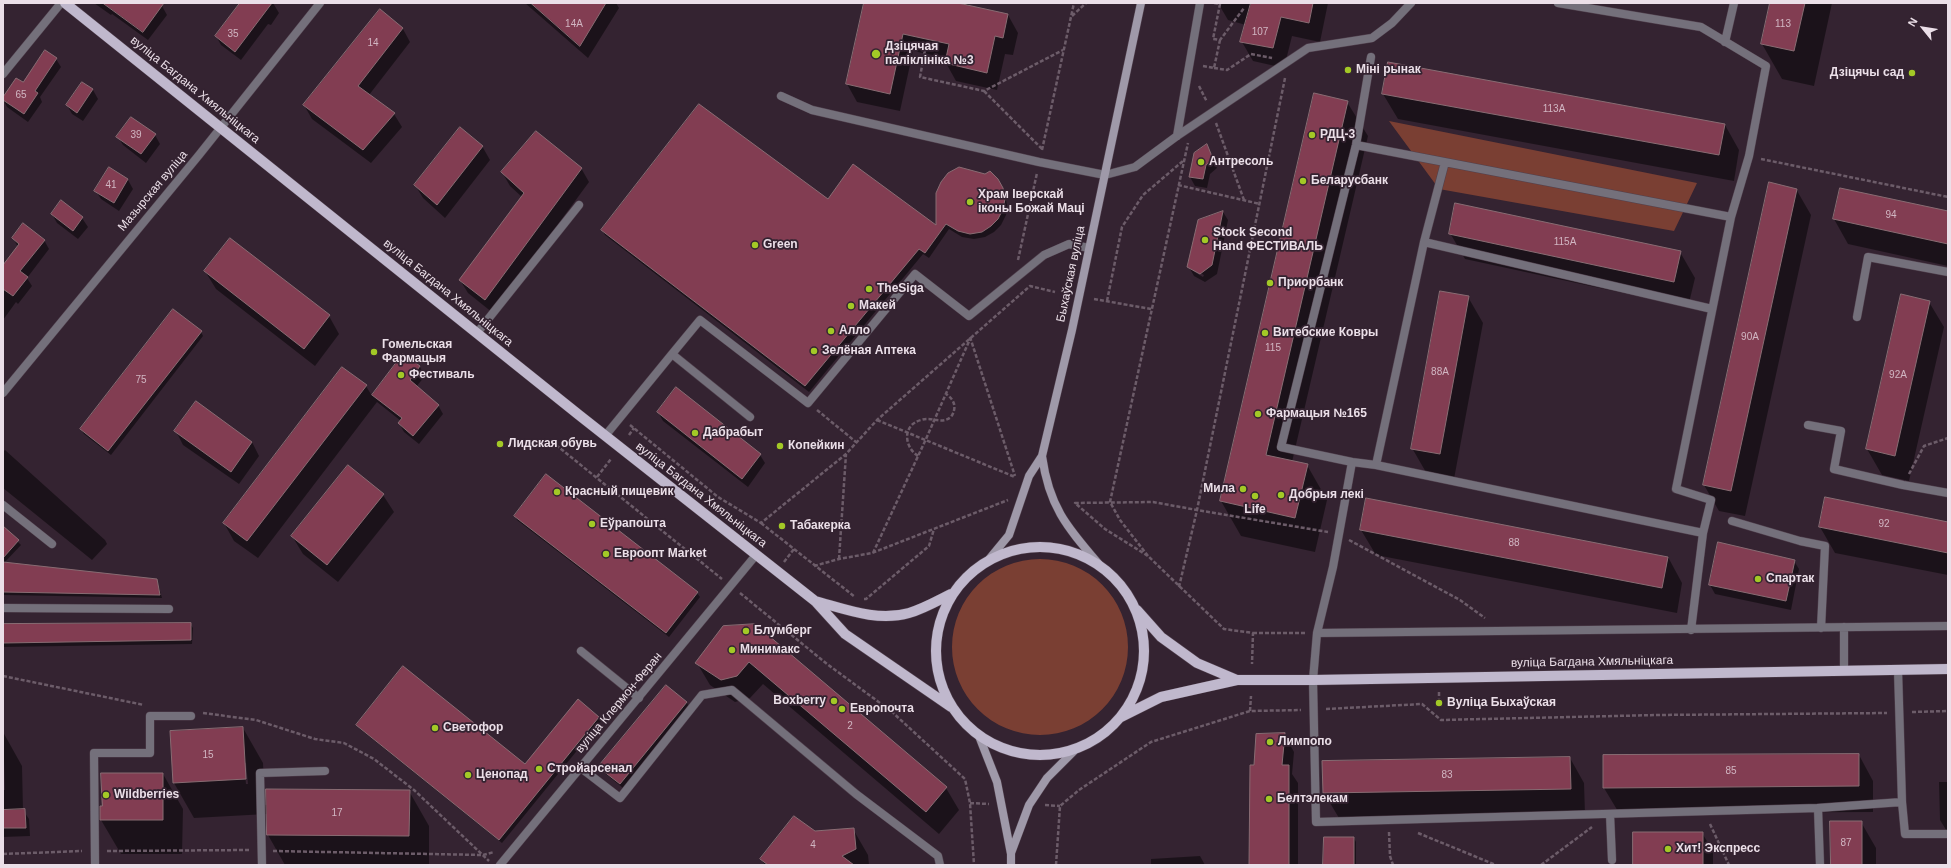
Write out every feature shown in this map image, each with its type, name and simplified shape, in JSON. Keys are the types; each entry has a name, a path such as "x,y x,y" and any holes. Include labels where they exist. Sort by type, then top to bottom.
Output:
{"main road":[{"name":"вуліца Багдана Хмяльніцкага","path":"65,3 605,436 815,601 845,634 951,707"},
{"name":"Быхаўская вуліца","path":"990,558 1009,535 1029,476 1042,456 1072,330 1141,3"},
{"name":"Быхаўская вуліца","path":"1042,456 1046,482 1064,521 1098,563"},
{"path":"1011,854 1029,805 1047,778 1076,750 1101,736 1121,717 1140,684 1145,646 1136,609 1121,583 1098,563 1064,548 1026,546 990,558 968,574 951,594 937,631 937,671 951,707 964,723 979,736 1009,752 1043,756 1076,750"},
{"name":"вуліца Багдана Хмяльніцкага","path":"815,601 856,613 882,617 908,613 951,594"},
{"name":"вуліца Багдана Хмяльніцкага","path":"1136,609 1161,637 1197,663 1237,680"},
{"name":"вуліца Багдана Хмяльніцкага","path":"1121,717 1161,697 1237,680 1948,669"},
{"path":"979,736 997,782 1011,854 1011,865"}],"street":[{"path":"3,74 61,3"},
{"name":"Мазырская вуліца","path":"3,393 221,128 320,3"},
{"path":"1177,136 1200,3"},
{"path":"780,96 812,110 1039,162 1105,175 1135,167 1177,136 1308,48 1372,38 1392,23 1411,3"},
{"path":"1558,3 1584,5 1701,27 1766,66 1749,156 1731,217 1676,488 1711,500 1703,533 1691,630"},
{"path":"1725,42 1734,3"},
{"path":"1371,58 1356,145 1281,447 1352,462 1376,465 1703,533"},
{"path":"1356,145 1731,217"},
{"path":"1376,465 1424,242 1445,162"},
{"path":"477,333 578,205"},
{"path":"1424,242 1712,309"},
{"path":"605,436 700,320 808,403 915,274 969,316 1044,255 1069,244 1089,248"},
{"path":"1857,317 1868,257 1948,272"},
{"path":"672,354 750,417"},
{"path":"1808,425 1841,431 1834,469 1903,485 1948,493"},
{"path":"1352,462 1339,534 1317,633 1313,680 1316,822 1818,808 1902,802"},
{"path":"3,505 52,544"},
{"path":"1732,521 1800,541 1825,546 1821,628"},
{"name":"вуліца Клермон-Феран","path":"500,865 756,555"},
{"path":"3,608 169,609"},
{"path":"1317,633 1948,626"},
{"path":"1844,628 1844,671"},
{"path":"581,651 638,698"},
{"path":"1898,670 1902,802 1905,834 1948,834"},
{"path":"581,768 620,798 702,695 732,690 856,794 938,856 940,865"},
{"path":"95,865 94,753 150,753 150,716 194,714"},
{"path":"262,865 260,773 325,771"},
{"path":"1818,808 1820,865"},
{"path":"1610,814 1612,860"}],"path":[{"path":"1018,260 1074,3"},
{"path":"1071,17 1086,3"},
{"path":"1214,3 1220,4 1213,39 1220,40"},
{"path":"1214,68 1220,40 1244,8"},
{"path":"925,50 920,77 984,91 1042,150"},
{"path":"984,91 1064,50"},
{"path":"1203,66 1227,70 1251,54 1267,57"},
{"path":"1202,72 1204,58"},
{"path":"1179,587 1198,510 1289,61"},
{"path":"1198,93 1200,79"},
{"path":"1199,86 1213,112 1244,200"},
{"path":"1192,127 1178,185 1110,502 1120,520 1148,556 1224,628 1253,633 1317,633"},
{"path":"1749,156 1948,197"},
{"path":"1107,301 1122,226 1143,195 1184,160"},
{"path":"1178,185 1260,204"},
{"path":"761,523 846,454 877,420 1030,286 1055,292"},
{"path":"1094,298 1151,309"},
{"path":"872,553 935,420 970,337"},
{"path":"970,337 1015,477 1013,485"},
{"path":"918,456 907,444 908,432 916,422 928,419 943,422 954,414 955,404 950,396 946,394"},
{"path":"620,418 718,497 761,523 854,597 866,599 929,546 934,529"},
{"path":"877,420 1015,477"},
{"path":"832,422 856,442"},
{"path":"629,435 634,428"},
{"path":"1903,485 1924,446 1948,438"},
{"path":"556,445 722,578 826,664 891,711 965,779 970,803 974,865"},
{"path":"839,559 846,454"},
{"path":"597,477 611,459"},
{"path":"814,566 839,559 872,553 1008,500 1011,493"},
{"path":"1148,556 1106,529 1074,503 1153,502 1339,534 1460,600 1504,631"},
{"path":"717,584 722,578"},
{"path":"1252,664 1253,633"},
{"path":"3,676 151,706"},
{"path":"1250,711 1251,696"},
{"path":"1045,805 1060,806 1079,790 1151,742 1250,711 1422,704 1441,720 1948,711"},
{"path":"194,714 256,720 315,739 344,743 374,759 414,790 494,865"},
{"path":"970,803 990,804"},
{"path":"1056,865 1060,806"},
{"path":"1704,811 1729,865"},
{"path":"1541,865 1610,814"},
{"path":"1388,820 1390,856 1393,865"},
{"path":"1416,832 1496,865"},
{"path":"3,854 94,851 262,850 483,855 500,850"}],"shaded area":[{"path":"1389,121 1697,183 1674,231 1439,189"},
{"path":"1031,559 1049,559 1066,563 1081,569 1096,579 1108,591 1118,606 1124,621 1128,638 1128,656 1124,673 1118,688 1108,703 1096,715 1081,725 1066,731 1049,735 1031,735 1014,731 999,725 984,715 972,703 962,688 956,673 952,656 952,638 956,621 962,606 972,591 984,579 999,569 1014,563"}],"building":[{"path":"103,3 164,3 143,32"},
{"path":"240,3 272,3 235,52 215,36"},
{"path":"531,3 606,3 580,46"},
{"name":"Дзіцячая паліклініка №3","path":"864,3 958,3 1008,14 1003,38 995,36 987,73 945,63 949,44 903,34 890,94 846,84"},
{"path":"1251,3 1313,3 1309,23 1281,17 1273,48 1240,42"},
{"path":"1770,3 1805,3 1794,51 1761,44"},
{"path":"380,9 403,28 358,86 395,113 363,150 303,105"},
{"path":"45,50 57,58 35,91 38,93 24,114 3,100 3,97 16,78 23,82"},
{"path":"1388,62 1725,124 1719,155 1382,94"},
{"path":"82,82 93,89 77,113 66,105"},
{"path":"1314,93 1348,101 1266,455 1308,464 1295,518 1220,501"},
{"name":"Green","path":"699,104 828,199 853,164 936,225 936,193 941,182 948,173 959,167 985,174 990,171 998,179 1003,188 1005,199 1003,209 998,219 982,232 970,234 958,231 946,224 925,253 919,249 805,386 601,230"},
{"path":"131,117 156,134 141,154 116,137"},
{"path":"460,127 483,146 437,205 414,185"},
{"path":"536,131 582,168 485,300 459,280 524,193 501,172"},
{"name":"Антресоль","path":"1207,144 1213,159 1206,165 1203,179 1189,177 1194,153"},
{"path":"109,167 128,179 114,203 94,191"},
{"path":"1769,182 1797,189 1731,491 1703,485"},
{"path":"1840,188 1948,211 1948,244 1833,219"},
{"path":"61,200 83,217 73,231 51,214"},
{"path":"1455,203 1681,251 1674,282 1449,234"},
{"path":"1223,211 1212,265 1200,274 1187,267 1198,220"},
{"path":"23,223 45,240 20,271 28,277 13,296 3,289 3,265 19,244 12,238"},
{"path":"230,238 330,315 304,349 204,271"},
{"path":"1440,291 1469,296 1440,454 1411,449"},
{"path":"1901,294 1930,301 1895,456 1866,449"},
{"path":"173,309 202,331 108,451 80,429"},
{"path":"403,354 420,366 410,380 439,405 413,436 398,423 402,418 372,395"},
{"path":"342,367 367,385 247,541 223,523"},
{"path":"676,387 761,454 742,479 657,412"},
{"path":"196,401 252,442 231,472 174,431"},
{"path":"348,465 384,494 327,565 291,536"},
{"name":"Евроопт Market","path":"546,474 698,592 666,633 514,516"},
{"path":"1825,497 1948,522 1948,553 1819,527"},
{"path":"1366,498 1668,557 1662,588 1360,530"},
{"path":"3,526 19,540 3,558"},
{"path":"1718,542 1795,560 1786,601 1709,585"},
{"path":"3,562 157,579 160,595 3,592"},
{"path":"191,623 191,640 3,643 3,624"},
{"path":"755,624 947,787 926,812 749,662 737,676 721,680 695,663 723,626"},
{"path":"403,666 525,764 578,699 599,717 499,840 356,725"},
{"path":"666,685 687,702 620,784 598,767"},
{"path":"243,727 246,779 173,783 170,731"},
{"name":"Белтэлекам","path":"1285,733 1282,765 1289,765 1289,865 1249,865 1250,765 1254,765 1256,734"},
{"path":"1859,754 1859,786 1603,788 1603,755"},
{"path":"1570,757 1571,789 1323,793 1322,761"},
{"path":"101,773 163,773 163,820 100,820 100,806 102,806"},
{"path":"266,789 410,790 409,836 267,835"},
{"path":"25,809 26,828 3,828 3,810"},
{"path":"794,816 815,831 854,828 856,849 842,856 854,865 768,865 760,859"},
{"path":"1830,821 1862,821 1862,865 1831,865"},
{"name":"Хит! Экспресс","path":"1633,832 1703,832 1703,865 1633,865"},
{"path":"1324,837 1354,837 1354,865 1323,865"}],"place":[{"name":"Дзіцячая паліклініка №3","path":"876,54"},
{"name":"Міні рынак","path":"1348,70"},
{"name":"Дзіцячы сад","path":"1912,73"},
{"name":"РДЦ-3","path":"1312,135"},
{"name":"Антресоль","path":"1201,162"},
{"name":"Беларусбанк","path":"1303,181"},
{"name":"Храм Іверскай іконы Божай Маці","path":"970,202"},
{"name":"Stock Second Hand ФЕСТИВАЛЬ","path":"1205,240"},
{"name":"Green","path":"755,245"},
{"name":"Приорбанк","path":"1270,283"},
{"name":"TheSiga","path":"869,289"},
{"name":"Макей","path":"851,306"},
{"name":"Алло","path":"831,331"},
{"name":"Витебские Ковры","path":"1265,333"},
{"name":"Зелёная Аптека","path":"814,351"},
{"name":"Гомельская Фармацыя","path":"374,352"},
{"name":"Фестиваль","path":"401,375"},
{"name":"Фармацыя №165","path":"1258,414"},
{"name":"Дабрабыт","path":"695,433"},
{"name":"Лидская обувь","path":"500,444"},
{"name":"Копейкин","path":"780,446"},
{"name":"Мила","path":"1243,489"},
{"name":"Красный пищевик","path":"557,492"},
{"name":"Добрыя лекі","path":"1281,495"},
{"name":"Life","path":"1255,496"},
{"name":"Еўрапошта","path":"592,524"},
{"name":"Табакерка","path":"782,526"},
{"name":"Евроопт Market","path":"606,554"},
{"name":"Спартак","path":"1758,579"},
{"name":"Блумберг","path":"746,631"},
{"name":"Минимакс","path":"732,650"},
{"name":"Boxberry","path":"834,701"},
{"name":"Вуліца Быхаўская","path":"1439,703"},
{"name":"Европочта","path":"842,709"},
{"name":"Светофор","path":"435,728"},
{"name":"Лимпопо","path":"1270,742"},
{"name":"Стройарсенал","path":"539,769"},
{"name":"Ценопад","path":"468,775"},
{"name":"Wildberries","path":"106,795"},
{"name":"Белтэлекам","path":"1269,799"},
{"name":"Хит! Экспресс","path":"1668,849"}]}
